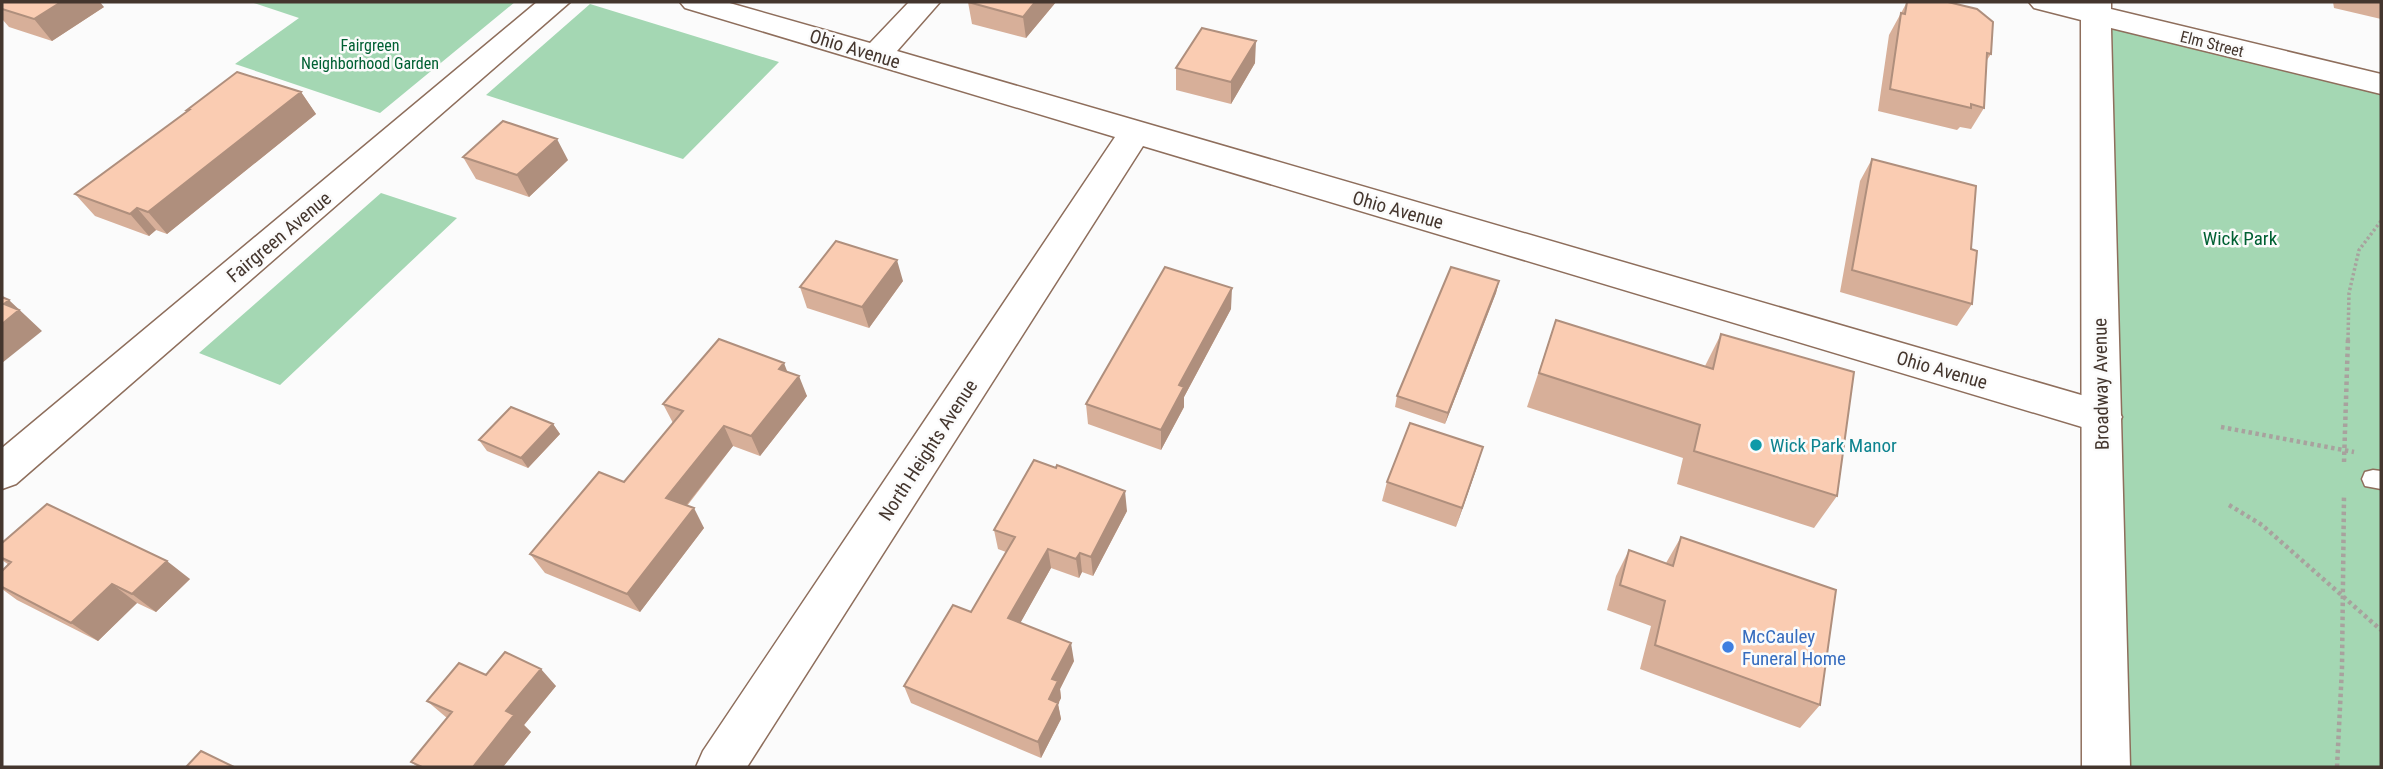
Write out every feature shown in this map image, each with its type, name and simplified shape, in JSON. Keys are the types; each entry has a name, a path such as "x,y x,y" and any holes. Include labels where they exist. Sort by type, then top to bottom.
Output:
{"street":[{"name":"Fairgreen Avenue","path":"2,472 555,2"},
{"name":"Ohio Avenue","path":"695,2 2102,417"},
{"path":"875,56 925,2"},
{"name":"Elm Street","path":"2044,2 2096,8 2381,84"},
{"name":"Broadway Avenue","path":"2096,8 2106,767"},
{"name":"North Heights Avenue","path":"720,767 1135,132"}],"path":[{"path":"2221,427 2344,451"},
{"path":"2229,505 2262,525 2381,630"}],"green space":[{"name":"Fairgreen Neighborhood Garden","path":"251,2 515,2 380,113 235,64 299,18"},
{"path":"590,4 779,62 683,159 486,95"},
{"name":"Wick Park","path":"2097,14 2381,84 2381,767 2106,767"},
{"path":"381,193 457,218 280,385 199,353"}],"building":[{"path":"2,2 61,2 34,19 2,9"},
{"path":"968,2 1035,2 1023,17"},
{"path":"1907,2 1948,2 1977,9 1993,22 1991,54 1987,53 1984,108 1971,104 1971,108 1890,89 1901,13 1905,14"},
{"path":"1202,28 1256,41 1231,82 1176,68"},
{"path":"237,72 301,92 148,212 137,208 130,214 75,194 189,110"},
{"path":"503,121 557,139 517,175 463,157"},
{"path":"1872,159 1976,186 1971,249 1977,251 1972,304 1852,270"},
{"path":"836,241 897,260 862,307 800,287"},
{"path":"1165,267 1232,288 1179,385 1184,387 1161,430 1086,404"},
{"path":"1451,267 1499,281 1448,413 1397,396"},
{"path":"2,297 9,300 4,304 19,310 2,324"},
{"path":"1556,320 1713,369 1721,334 1854,372 1837,496 1694,451 1700,425 1539,373"},
{"path":"719,339 784,363 779,369 799,376 751,436 724,426 666,498 694,508 627,594 530,554 599,472 624,482 683,411 663,404"},
{"path":"511,407 553,424 521,458 479,440"},
{"path":"1410,423 1483,447 1462,508 1387,482"},
{"path":"1034,460 1056,468 1057,465 1125,491 1091,557 1080,553 1076,559 1048,549 1008,618 1071,643 1052,679 1058,681 1049,699 1058,703 1038,742 904,686 953,605 971,612 1015,537 994,530"},
{"path":"47,504 167,561 132,594 112,584 71,623 2,587 2,571 11,562 2,558 2,543"},
{"name":"McCauley Funeral Home","path":"1681,537 1836,590 1820,705 1655,645 1665,601 1620,585 1629,550 1673,566"},
{"path":"505,652 541,669 506,711 514,715 473,767 422,767 411,762 452,712 427,701 459,663 486,675"},
{"path":"201,751 234,767 186,767"}],"place":[{"name":"Wick Park Manor","path":"1756,445"},
{"name":"McCauley Funeral Home","path":"1728,647"}]}
